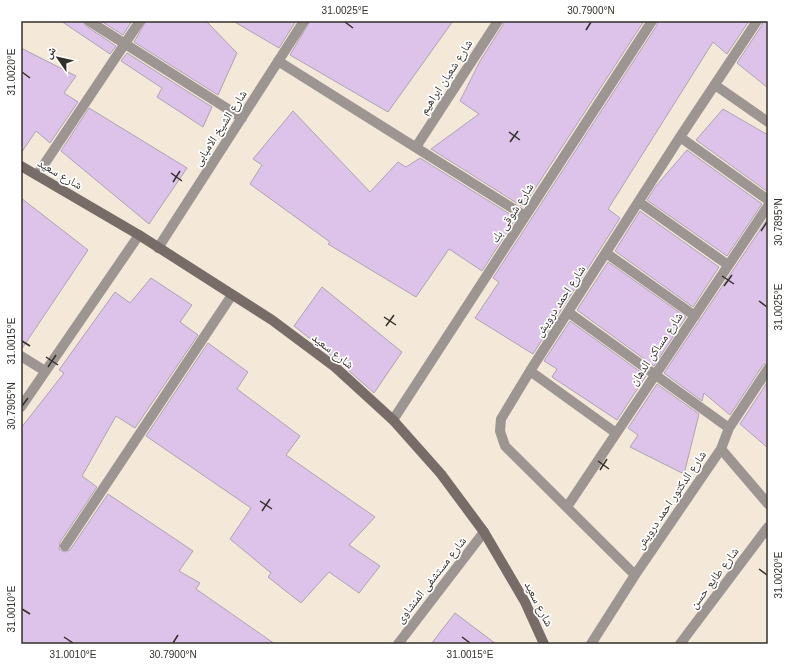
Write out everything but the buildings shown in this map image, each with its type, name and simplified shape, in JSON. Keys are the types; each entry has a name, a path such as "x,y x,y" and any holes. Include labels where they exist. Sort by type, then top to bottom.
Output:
{"street":[{"path":"89,21 242,118"},
{"path":"37,175 140,21"},
{"name":"شارع الشيخ الامبابى","path":"158,248 304,21"},
{"name":"شارع شعبان ابراهيم","path":"416,147 498,21"},
{"name":"شارع شوقى بك","path":"393,420 652,21"},
{"name":"شارع احمد درويش","path":"635,575 504,446 500,431 501,419 680,137 758,21"},
{"path":"278,61 525,216"},
{"path":"715,85 768,122"},
{"path":"680,137 768,200"},
{"name":"شارع سعيد","path":"21,166 139,235 272,320 335,367 393,420 441,474 484,532 525,602 544,644"},
{"path":"639,202 728,266"},
{"name":"شارع مساكن الدهان","path":"567,507 768,206"},
{"path":"21,407 139,235"},
{"path":"606,252 695,316"},
{"path":"64,546 232,295"},
{"path":"568,312 729,428"},
{"path":"21,356 45,371"},
{"name":"شارع الدكتور احمد درويش","path":"591,644 635,575 721,449 729,428 768,368"},
{"path":"530,372 616,433"},
{"path":"721,449 768,504"},
{"name":"شارع طايع حسن","path":"680,644 768,527"},
{"name":"شارع مستشفى المنشاوى","path":"398,644 484,532"}]}
